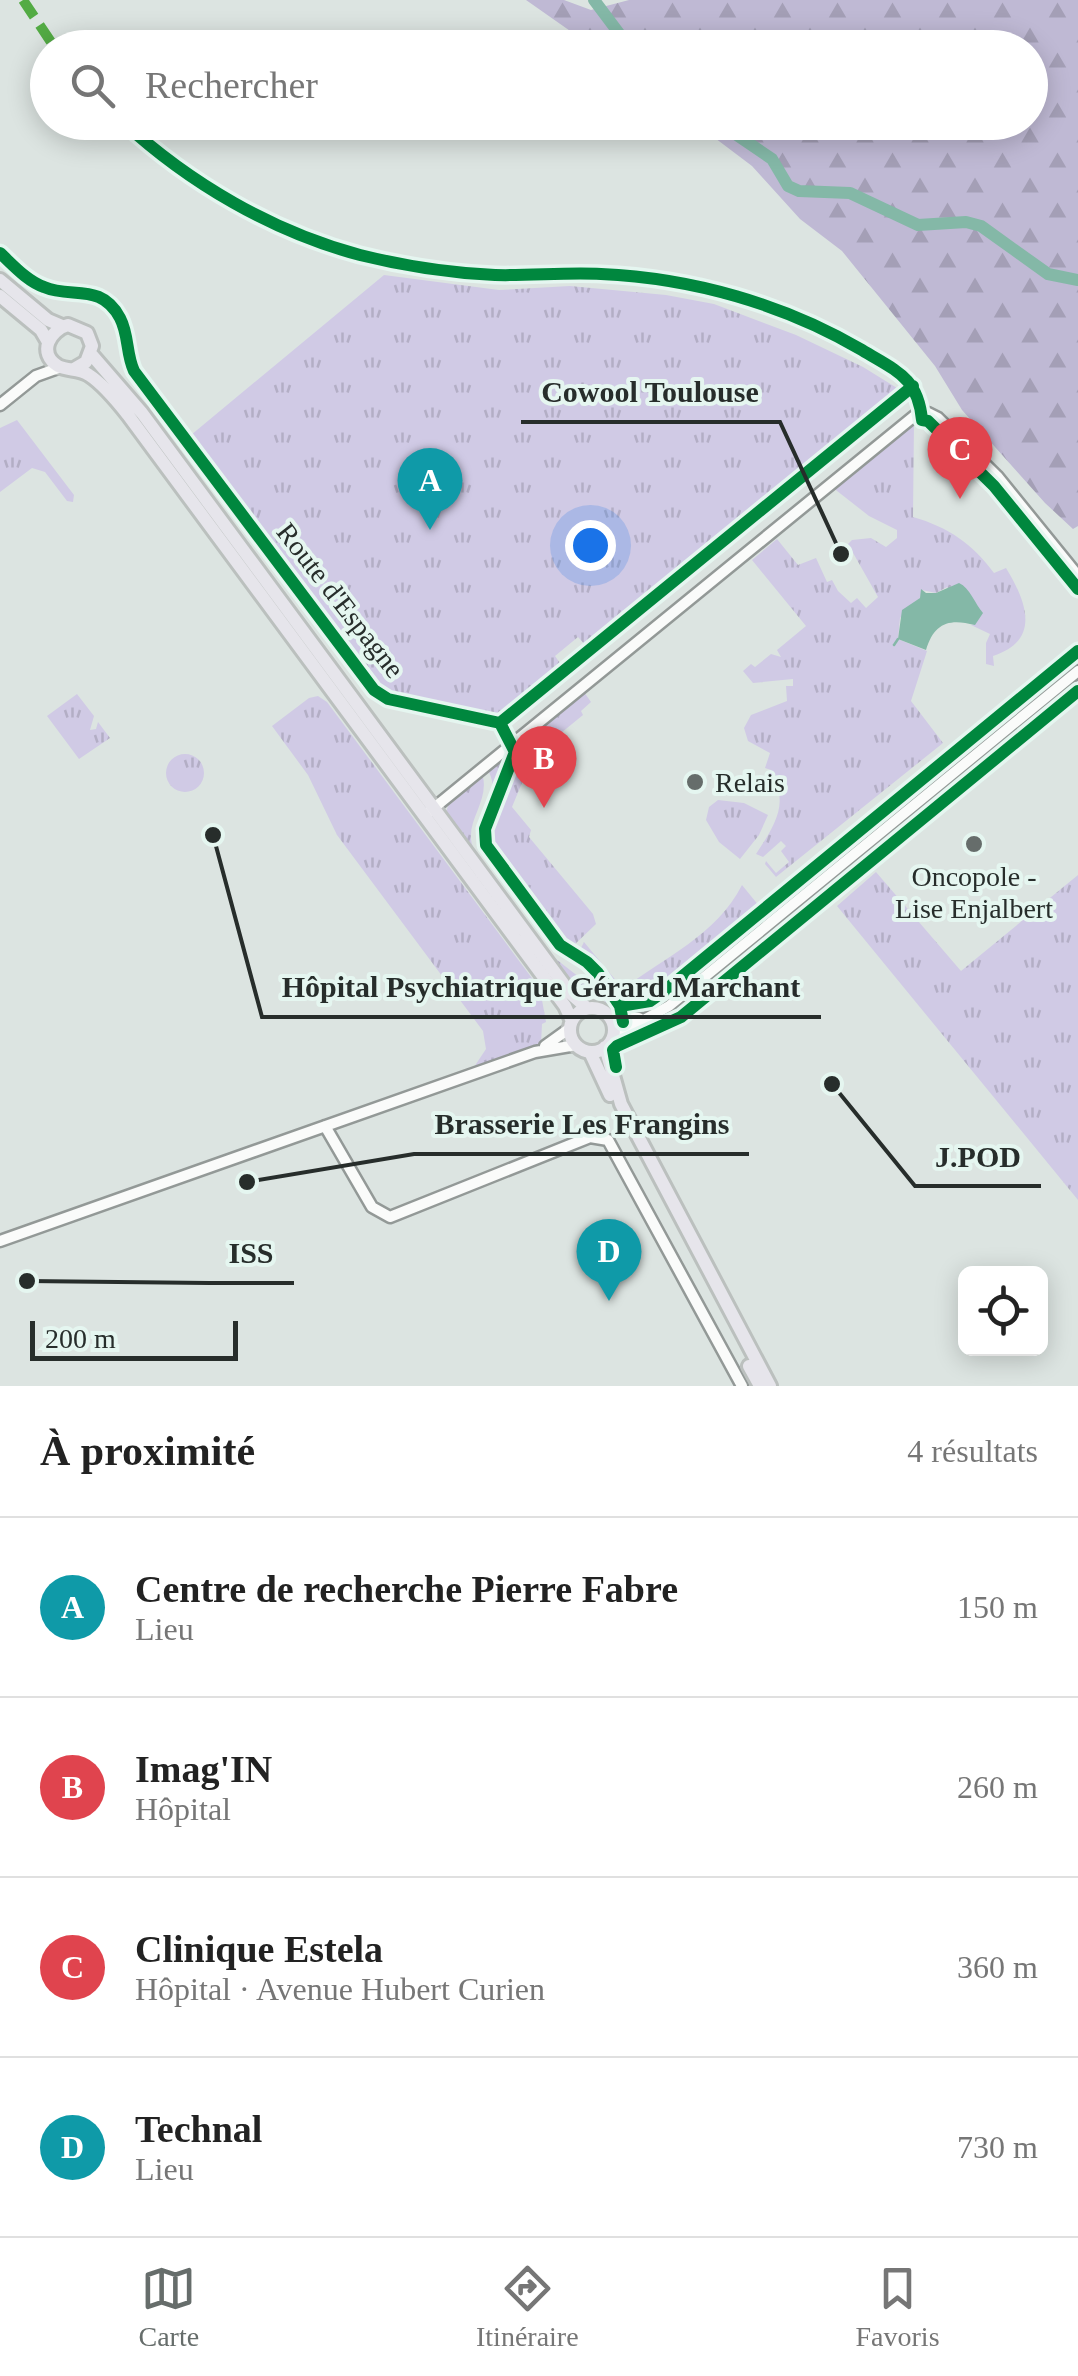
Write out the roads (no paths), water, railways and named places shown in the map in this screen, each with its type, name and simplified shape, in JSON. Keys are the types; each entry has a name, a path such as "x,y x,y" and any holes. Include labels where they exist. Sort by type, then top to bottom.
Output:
{"main road":[{"path":"0,280 48,320 62,326 75,325 87,333 91,354 82,365 68,368 48,348 41,330 0,296"},
{"path":"48,348 62,326"},
{"name":"Route d'Espagne","path":"91,354 142,413 429,812 565,1006 571,1024"},
{"name":"Route d'Espagne","path":"68,368 91,376 128,415 272,610 571,994 586,1008"},
{"path":"272,610 304,664 305,676"},
{"path":"760,1386 621,1125 590,1052 576,1045 571,1024 586,1008 604,1011 610,1018 609,1042 620,1104 770,1386"},
{"path":"590,1052 609,1042"}],"street":[{"path":"36,376 48,348"},
{"path":"0,405 36,376 68,368"},
{"path":"429,812 918,413 938,418 997,476 1078,576"},
{"path":"609,1042 670,1006 1078,671"},
{"path":"610,1018 646,1018"},
{"path":"536,1052 571,1024"},
{"path":"0,1241 536,1052 576,1045"},
{"path":"330,1124 372,1207 390,1217 590,1136 608,1140 742,1386"}],"waterway":[{"path":"594,0 616,30"},
{"path":"744,140 772,159 788,186 799,191 850,193 918,225 966,222 981,226 1048,274 1078,280"},
{"path":"894,645 898,639"}],"place":[{"name":"Clinique Estela","path":"960,499"},
{"name":"Centre de recherche Pierre Fabre","path":"430,530"},
{"name":"Cowool Toulouse","path":"841,554"},
{"name":"Relais","path":"695,782"},
{"name":"Imag'IN","path":"544,808"},
{"name":"Hôpital Psychiatrique Gérard Marchant","path":"213,835"},
{"name":"Oncopole - Lise Enjalbert","path":"974,844"},
{"name":"J.POD","path":"832,1084"},
{"name":"Brasserie Les Frangins","path":"247,1182"},
{"name":"ISS","path":"27,1281"},
{"name":"Technal","path":"609,1301"}]}
